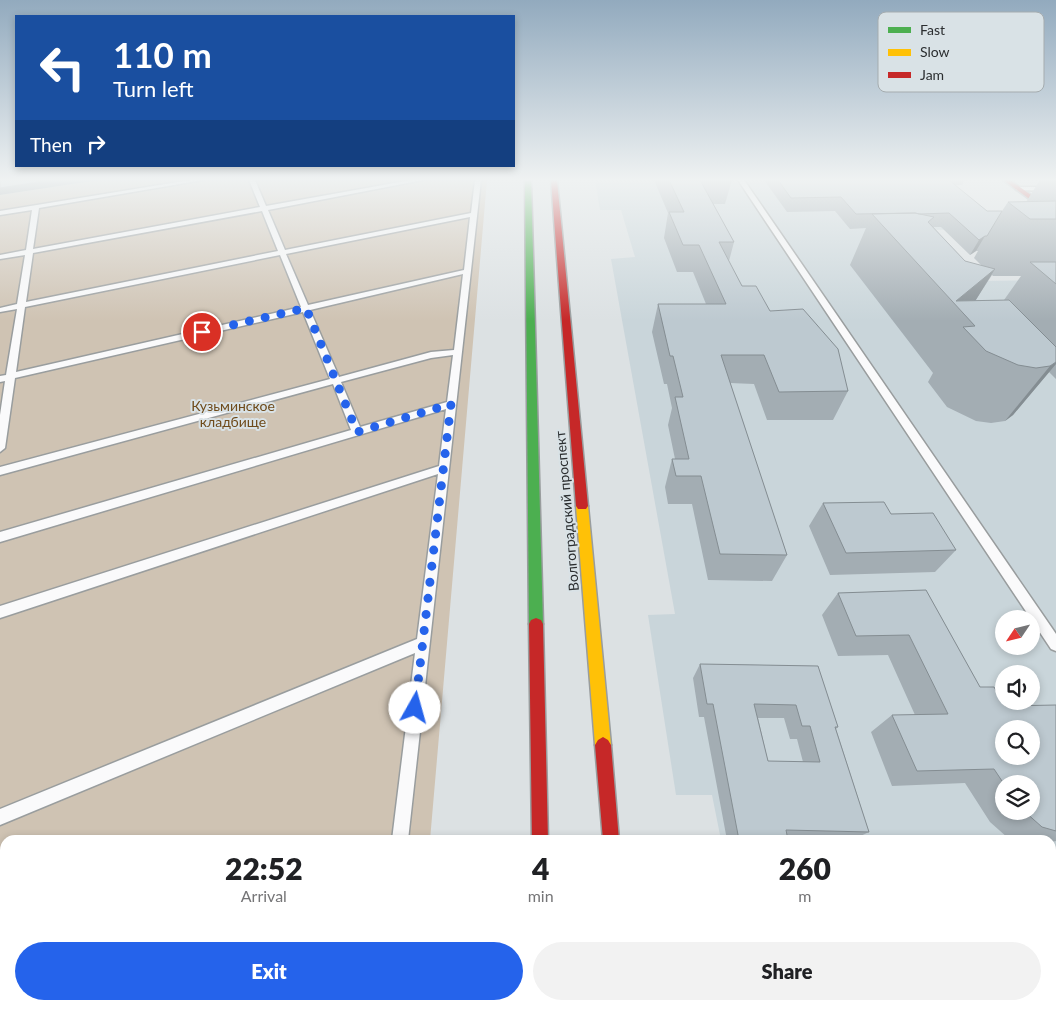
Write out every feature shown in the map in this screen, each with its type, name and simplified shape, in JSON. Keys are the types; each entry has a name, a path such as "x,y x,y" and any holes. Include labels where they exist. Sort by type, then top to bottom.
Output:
{"main road":[{"name":"Волгоградский проспект","path":"529,227 540,835"},
{"name":"Волгоградский проспект","path":"558,227 611,835"}],"lane":[{"path":"0,448 33,227"},
{"path":"0,257 160,227"},
{"path":"272,227 357,432"},
{"path":"0,310 408,227"},
{"path":"401,835 473,227"},
{"path":"773,227 1056,645"},
{"path":"0,379 468,271"},
{"path":"0,471 431,355 458,352"},
{"path":"0,537 451,404"},
{"path":"0,612 444,468"},
{"path":"0,817 423,643"}],"shaded area":[{"path":"626,227 988,227 990,229 926,230 977,281 1056,280 1056,835 720,835 712,795 676,795 648,615 675,614 611,259 635,257"}],"green space":[{"name":"Кузьминское кладбище","path":"0,227 483,227 430,835 0,835"}],"building":[{"path":"675,227 726,227 734,242 719,242 742,286 756,286 770,311 803,309 838,349 848,391 779,392 764,355 721,355 787,555 720,554 701,476 676,476 672,459 689,459 675,397 683,397 673,356 670,356 658,304 726,304 699,245 683,245"},
{"path":"884,227 933,227 965,261 995,269 956,301 1009,300 1056,347 1056,362 1050,366 1036,368 1018,365 986,351 963,327 975,326"},
{"path":"965,227 992,227 987,236 979,240"},
{"path":"1030,262 1056,262 1056,284"},
{"path":"884,502 891,514 933,513 956,550 846,553 823,503"},
{"path":"926,590 980,687 994,687 995,689 995,710 1040,710 1040,705 1056,705 1056,831 1042,827 1034,820 1040,820 1040,775 998,775 994,769 917,771 892,715 948,714 909,635 856,636 838,593"},
{"path":"700,664 818,666 838,727 835,727 869,832 786,830 787,835 738,835 713,704 707,704","holes":["754,704 796,705 802,726 810,726 820,762 768,761"]}],"traffic: fast":[{"path":"529,227 536,624"}],"traffic: slow":[{"path":"582,506 603,745"}],"traffic: jam":[{"path":"558,227 582,506"},
{"path":"536,624 540,835"},
{"path":"603,745 611,835"}],"route":[{"path":"202,332 306,308 357,432 451,404 415,708"}]}
